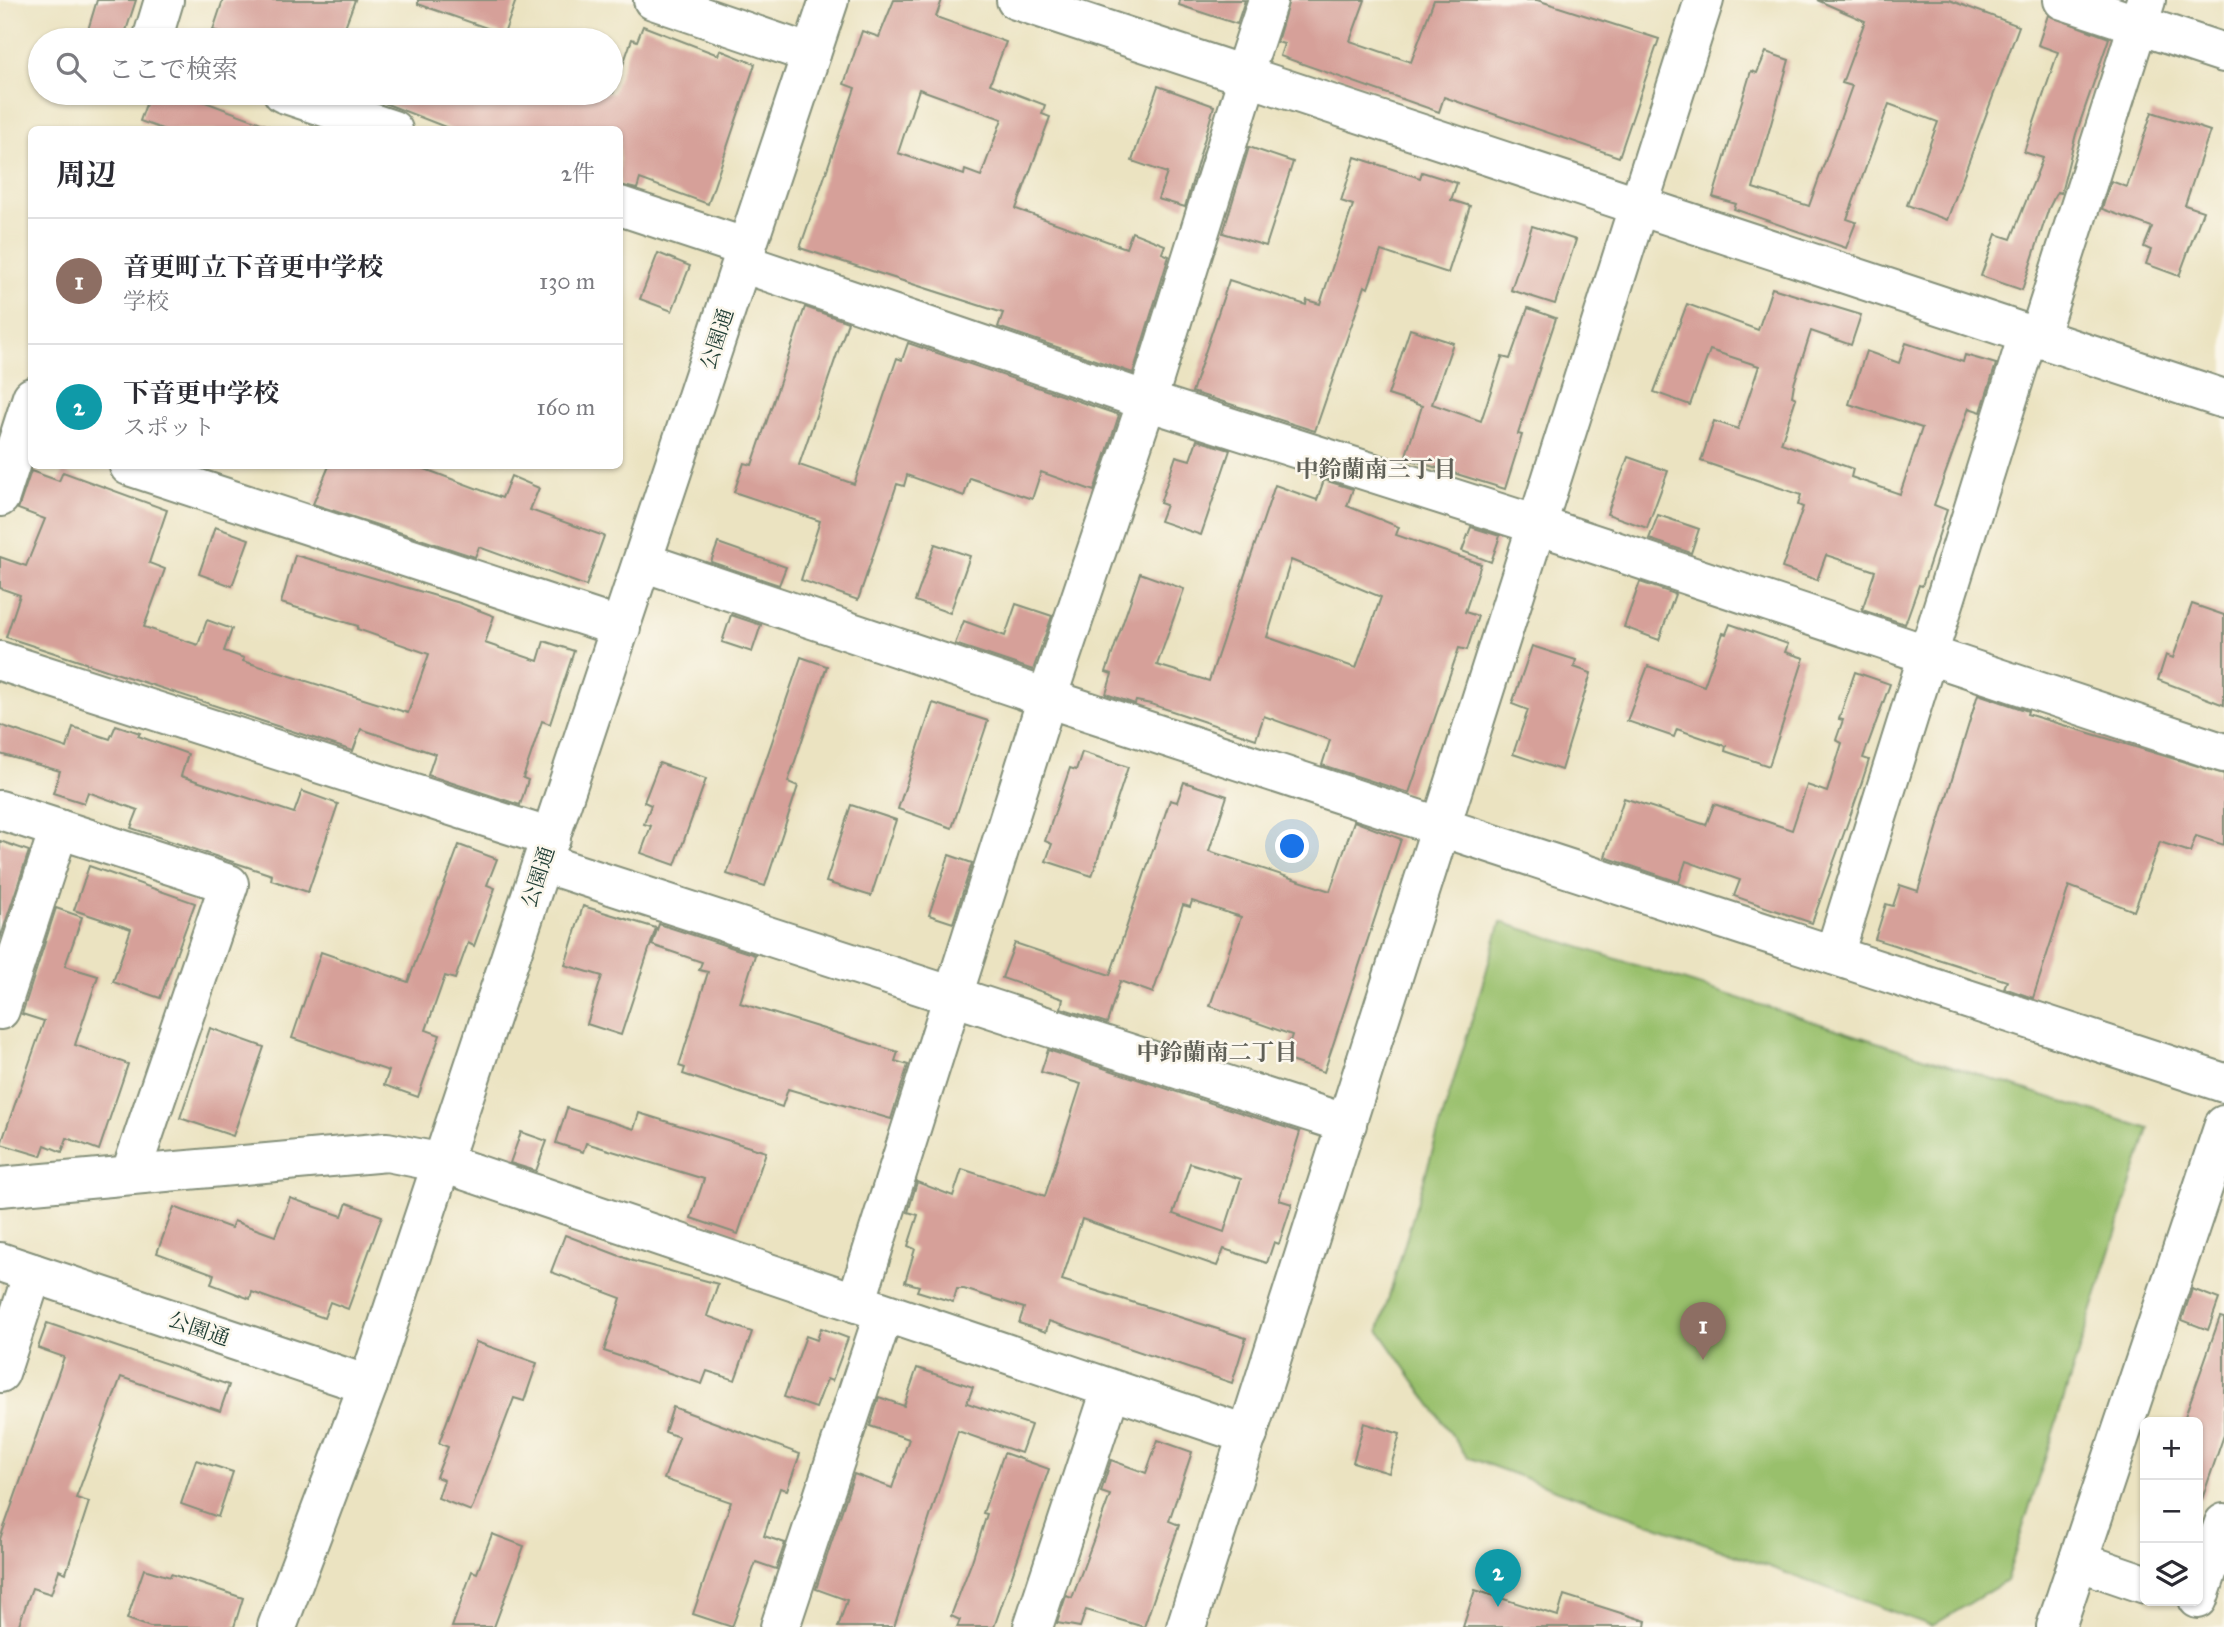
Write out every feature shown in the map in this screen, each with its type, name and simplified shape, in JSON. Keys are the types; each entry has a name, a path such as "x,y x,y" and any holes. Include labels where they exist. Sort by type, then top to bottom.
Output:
{"street":[{"path":"156,28 164,0"},
{"path":"653,0 811,54"},
{"name":"公園通","path":"16,1267 368,1385 829,0"},
{"path":"1016,0 1637,208 2224,399"},
{"path":"780,1627 870,1308 952,998 1046,698 1147,401 1268,0"},
{"path":"1186,1627 1704,0"},
{"path":"2063,0 2142,13 2224,53"},
{"path":"1833,955 2033,336 2142,13"},
{"path":"319,105 381,126"},
{"path":"623,207 744,256 1147,401 2224,752"},
{"path":"0,497 28,420"},
{"path":"138,469 621,628"},
{"path":"643,562 1046,698 1442,825 2224,1083"},
{"path":"0,661 547,850 952,998 1347,1124"},
{"path":"0,810 229,884 130,1175"},
{"path":"0,1010 59,829"},
{"path":"2056,1627 2078,1561 2208,1224 2224,1125"},
{"path":"0,1187 387,1152 443,1163 1248,1435"},
{"path":"0,1373 16,1267"},
{"path":"276,1627 368,1385"},
{"path":"1033,1627 1111,1390"},
{"path":"2203,1596 2224,1523"},
{"path":"2078,1561 2140,1582"}],"green space":[{"path":"1501,922 2149,1129 2006,1581 1932,1626 1467,1457 1379,1330"}],"building":[{"path":"97,0 136,0 127,28 89,28"},
{"path":"223,0 355,0 344,28 214,28"},
{"path":"418,0 516,0 506,28 487,28 418,4"},
{"path":"894,0 942,0 936,17 1006,42 990,84 1045,105 1042,114 1050,117 1016,209 1126,248 1132,232 1165,245 1162,253 1169,256 1133,373 998,327 1003,313 800,248 855,88 844,84 862,31 879,37","holes":["919,89 1002,119 981,176 965,170 964,175 898,153"]},
{"path":"1180,0 1245,0 1237,24 1179,5"},
{"path":"1289,0 1365,0 1350,41 1411,62 1434,0 1537,0 1659,39 1619,157 1444,97 1439,112 1280,56 1284,44 1277,42"},
{"path":"1817,0 1949,0 2019,26 1947,220 1907,205 1938,122 1889,104 1847,219 1856,222 1846,248 1734,209 1736,204 1713,197 1751,71 1757,73 1766,52 1789,60 1753,188 1809,206 1852,86 1842,83 1865,21"},
{"path":"2048,15 2109,38 2076,134 2061,193 2057,192 2049,208 2022,290 1981,276 1996,234 2011,239 2043,158 2024,152 2058,52 2038,45"},
{"path":"643,26 718,55 720,50 755,64 708,204 640,179 637,189 623,186 623,126 443,126 389,105 623,105 623,65 632,39 637,41"},
{"path":"1158,86 1214,106 1185,207 1158,199 1167,173 1132,161"},
{"path":"146,105 213,105 269,126 154,126 140,121"},
{"path":"2152,112 2210,131 2185,205 2203,211 2179,276 2146,264 2151,250 2144,247 2152,227 2102,209 2111,181 2127,187"},
{"path":"1249,147 1293,162 1266,246 1223,233"},
{"path":"1355,157 1420,178 1422,172 1457,183 1451,200 1470,206 1448,273 1381,251 1368,288 1365,286 1315,431 1192,392 1229,280 1306,305 1307,300 1320,304 1353,205 1341,201"},
{"path":"1532,226 1576,240 1555,304 1511,290"},
{"path":"658,253 690,266 672,311 640,299"},
{"path":"1772,288 1861,315 1851,345 1811,331 1794,384 1792,396 1796,398 1781,443 1853,469 1851,477 1900,494 1922,428 1849,404 1866,351 1899,363 1906,343 1963,362 1965,355 1996,364 1981,412 1969,408 1934,505 1947,510 1922,586 1919,585 1905,624 1862,610 1875,571 1826,555 1817,580 1782,568 1803,507 1798,505 1801,495 1701,461 1714,421 1738,429 1759,366 1710,350 1690,405 1654,392 1687,304 1758,330"},
{"path":"805,307 848,322 799,465 854,484 897,358 902,360 908,343 1119,415 1094,491 1041,472 1032,499 970,478 964,496 907,475 904,486 897,484 858,600 801,580 820,521 734,492 744,463 752,465"},
{"path":"1528,308 1556,318 1518,434 1522,435 1505,489 1405,458 1422,406 1388,395 1410,329 1453,343 1432,404 1481,421 1502,357 1510,359"},
{"path":"1197,440 1230,450 1201,535 1160,521 1166,505 1160,503 1176,456 1190,460"},
{"path":"1628,457 1668,471 1647,528 1607,514"},
{"path":"328,469 425,469 502,498 511,476 539,488 530,510 604,536 586,586 479,547 475,557 313,504"},
{"path":"31,471 59,481 63,472 167,510 149,563 165,569 144,627 198,645 207,620 232,629 224,651 244,658 243,661 408,713 429,654 357,629 358,626 281,603 295,555 460,603 494,616 485,643 538,661 544,641 574,651 550,724 542,721 523,778 528,780 520,805 428,775 435,754 361,729 353,751 6,637 20,595 0,588 0,557 26,566 45,519 18,509"},
{"path":"1324,480 1353,489 1347,506 1399,527 1396,535 1481,564 1465,612 1478,616 1467,650 1459,648 1409,793 1322,765 1330,740 1264,716 1256,739 1151,704 1136,701 1135,704 1106,694 1112,674 1106,672 1140,573 1184,589 1157,665 1209,681 1275,485 1317,500","holes":["1291,560 1381,597 1356,668 1267,637"]},
{"path":"1658,515 1699,529 1691,553 1649,539"},
{"path":"215,527 249,539 232,586 199,574"},
{"path":"1471,527 1500,536 1491,562 1462,551"},
{"path":"718,543 786,567 779,585 711,562"},
{"path":"935,544 970,556 950,613 915,601"},
{"path":"1640,582 1675,594 1659,640 1624,627"},
{"path":"1016,604 1052,616 1033,670 955,644 964,621 1005,636"},
{"path":"2192,604 2224,615 2224,705 2158,680 2166,655 2173,658"},
{"path":"731,615 761,625 752,652 722,642"},
{"path":"1730,624 1788,644 1785,652 1804,658 1769,766 1725,751 1726,746 1677,729 1674,737 1627,721 1648,666 1704,686 1723,633 1726,634"},
{"path":"1532,646 1576,660 1574,667 1591,673 1561,770 1513,754 1528,710 1512,704"},
{"path":"801,657 827,666 788,782 798,786 765,886 727,874"},
{"path":"1855,672 1890,684 1863,758 1869,760 1859,791 1812,923 1734,896 1740,880 1686,861 1679,882 1605,857 1624,798 1706,825 1714,804 1792,830 1807,785 1827,792 1842,743 1836,740 1843,720 1839,719"},
{"path":"1978,694 2028,711 2027,714 2224,774 2224,845 2196,836 2190,852 2160,842 2134,911 2069,886 2033,998 2004,988 2007,981 1875,939 1886,904 1893,906 1900,885 1918,891"},
{"path":"933,703 988,721 952,828 898,809"},
{"path":"0,725 67,748 73,727 110,739 116,725 188,754 181,776 294,813 302,791 338,804 308,892 271,880 272,875 131,828 138,810 88,792 84,803 53,793 60,771 0,754"},
{"path":"1082,752 1128,767 1092,876 1046,861 1052,844 1045,841 1070,768 1076,770"},
{"path":"659,763 706,779 675,865 641,853 651,826 644,824 651,805 644,802"},
{"path":"1184,782 1227,796 1209,851 1330,891 1354,821 1401,839 1324,1072 1284,1059 1292,1035 1210,1006 1241,917 1192,901 1190,907 1183,905 1153,993 1120,981 1107,1023 1061,1008 1063,999 1002,978 1015,943 1110,975 1170,800 1177,802"},
{"path":"851,805 896,820 871,896 826,882"},
{"path":"0,841 29,851 0,939"},
{"path":"459,845 497,859 487,885 495,888 474,946 468,943 455,979 445,976 426,1030 440,1035 418,1097 384,1085 389,1071 292,1038 321,952 408,982"},
{"path":"949,855 972,863 953,923 929,915"},
{"path":"89,866 195,903 160,998 113,982 131,929 74,910"},
{"path":"583,906 656,928 621,1035 587,1024 602,976 565,965"},
{"path":"56,908 82,917 65,966 98,976 75,1045 128,1064 99,1150 67,1138 62,1152 45,1145 41,1156 1,1144 44,1021 22,1014"},
{"path":"659,924 755,955 740,1003 898,1052 895,1061 908,1065 891,1119 788,1089 782,1107 683,1074 685,1068 679,1066 708,972 699,970 702,962 652,945"},
{"path":"210,1028 264,1047 233,1136 180,1118"},
{"path":"1048,1050 1300,1132 1279,1200 1292,1204 1279,1244 1274,1242 1267,1263 1224,1249 1217,1266 1082,1219 1062,1280 1246,1338 1232,1383 1049,1321 1046,1332 1019,1323 1024,1308 964,1289 957,1289 953,1302 917,1291 919,1286 905,1282 915,1249 908,1246 918,1215 908,1212 917,1182 953,1196 962,1169 1045,1196 1081,1084 1041,1072","holes":["1190,1163 1241,1179 1224,1232 1173,1214"]},
{"path":"567,1108 634,1129 639,1113 766,1152 738,1234 691,1218 704,1179 586,1143 583,1152 556,1143"},
{"path":"521,1132 547,1141 536,1171 510,1163"},
{"path":"290,1198 342,1216 347,1203 382,1216 348,1309 330,1302 324,1318 252,1292 250,1299 211,1284 214,1274 157,1253 174,1207 231,1228 234,1221 275,1236"},
{"path":"565,1235 633,1261 718,1284 707,1316 752,1332 735,1380 707,1371 702,1384 604,1351 621,1298 551,1272"},
{"path":"2192,1289 2219,1299 2208,1330 2182,1320"},
{"path":"2220,1317 2224,1318 2224,1435 2203,1496 2203,1417 2185,1417"},
{"path":"47,1323 229,1385 220,1411 121,1377 76,1498 89,1502 66,1573 59,1570 51,1594 32,1588 18,1627 0,1627 0,1539 64,1357 38,1348"},
{"path":"821,1328 848,1338 832,1381 827,1379 816,1408 784,1397 806,1336 817,1340"},
{"path":"476,1342 537,1363 524,1401 514,1398 471,1511 438,1498 444,1480 436,1477 448,1447 439,1443"},
{"path":"917,1368 973,1387 967,1403 1031,1425 1021,1453 958,1431 894,1627 838,1627 847,1600 816,1589 854,1474 892,1488 909,1439 870,1426 879,1397 904,1406"},
{"path":"673,1407 800,1454 787,1490 780,1488 764,1536 785,1543 776,1569 756,1562 732,1627 693,1614 731,1502 664,1479 679,1437 665,1432"},
{"path":"1364,1423 1400,1434 1389,1473 1353,1462"},
{"path":"1158,1440 1192,1452 1169,1521 1179,1525 1144,1627 1086,1610 1080,1627 1057,1623 1066,1596 1072,1598 1110,1495 1101,1492 1111,1460 1146,1473"},
{"path":"1004,1453 1049,1469 994,1627 957,1627 960,1620 951,1616 972,1561 987,1514 983,1513"},
{"path":"196,1460 233,1472 218,1517 181,1504"},
{"path":"492,1534 524,1546 494,1627 452,1627 472,1571 477,1573"},
{"path":"144,1569 170,1577 171,1574 243,1598 234,1627 150,1627 127,1619"},
{"path":"1475,1590 1558,1616 1564,1595 1646,1621 1645,1627 1463,1627"}],"place":[{"name":"音更町立下音更中学校","path":"1703,1360"},
{"name":"下音更中学校","path":"1498,1607"}],"district":[{"name":"中鈴蘭南三丁目","path":"1376,469"},
{"name":"中鈴蘭南二丁目","path":"1217,1052"}]}
